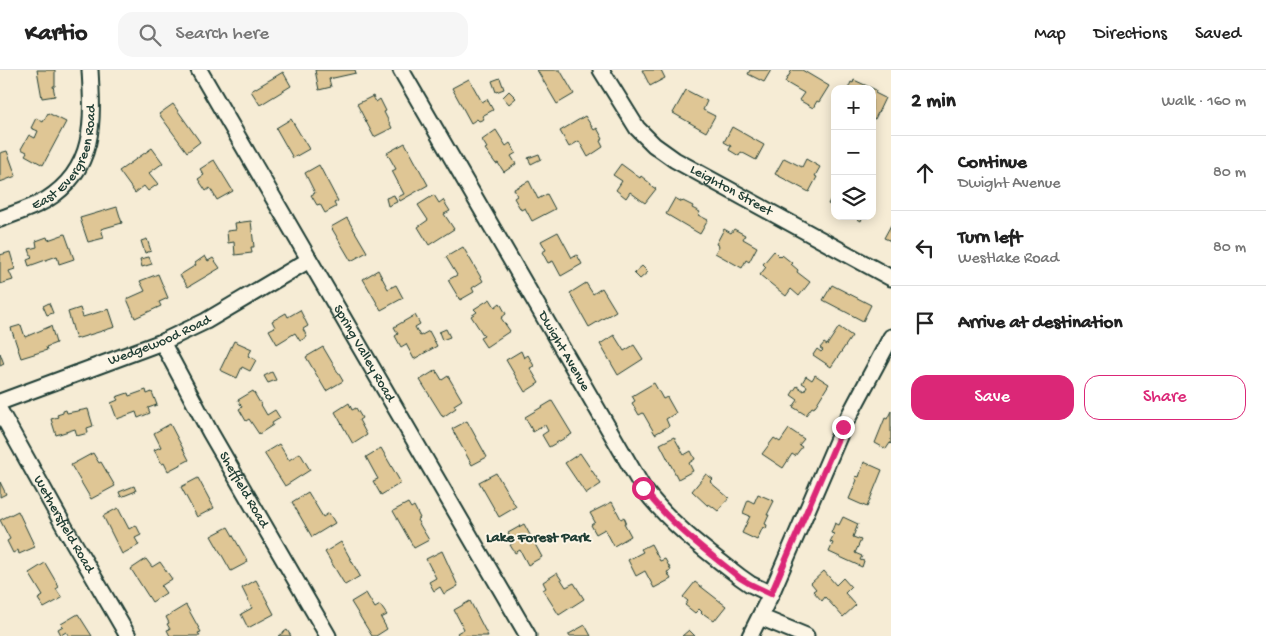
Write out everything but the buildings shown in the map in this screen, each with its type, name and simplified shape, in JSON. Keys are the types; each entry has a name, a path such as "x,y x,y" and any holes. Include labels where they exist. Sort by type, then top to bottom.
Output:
{"street":[{"name":"East Evergreen Road","path":"0,219 30,208 45,200 68,183 76,173 87,148 91,132 90,70"},
{"name":"Spring Valley Road","path":"199,70 528,636"},
{"name":"Dwight Avenue","path":"401,70 643,488 655,504 682,532 740,578 771,594"},
{"name":"Leighton Street","path":"601,70 637,128 646,138 675,160 891,278"},
{"name":"Wedgewood Road","path":"0,402 162,342 206,320 309,260"},
{"path":"750,636 771,594 843,427 891,337"},
{"name":"Sheffield Road","path":"162,342 210,432 328,636"},
{"name":"Wethersfield Road","path":"0,412 128,636"},
{"path":"760,617 806,636"}],"district":[{"name":"Lake Forest Park","path":"538,538"}],"route":[{"path":"643,488 655,504 682,532 740,578 771,594 843,427"}]}
